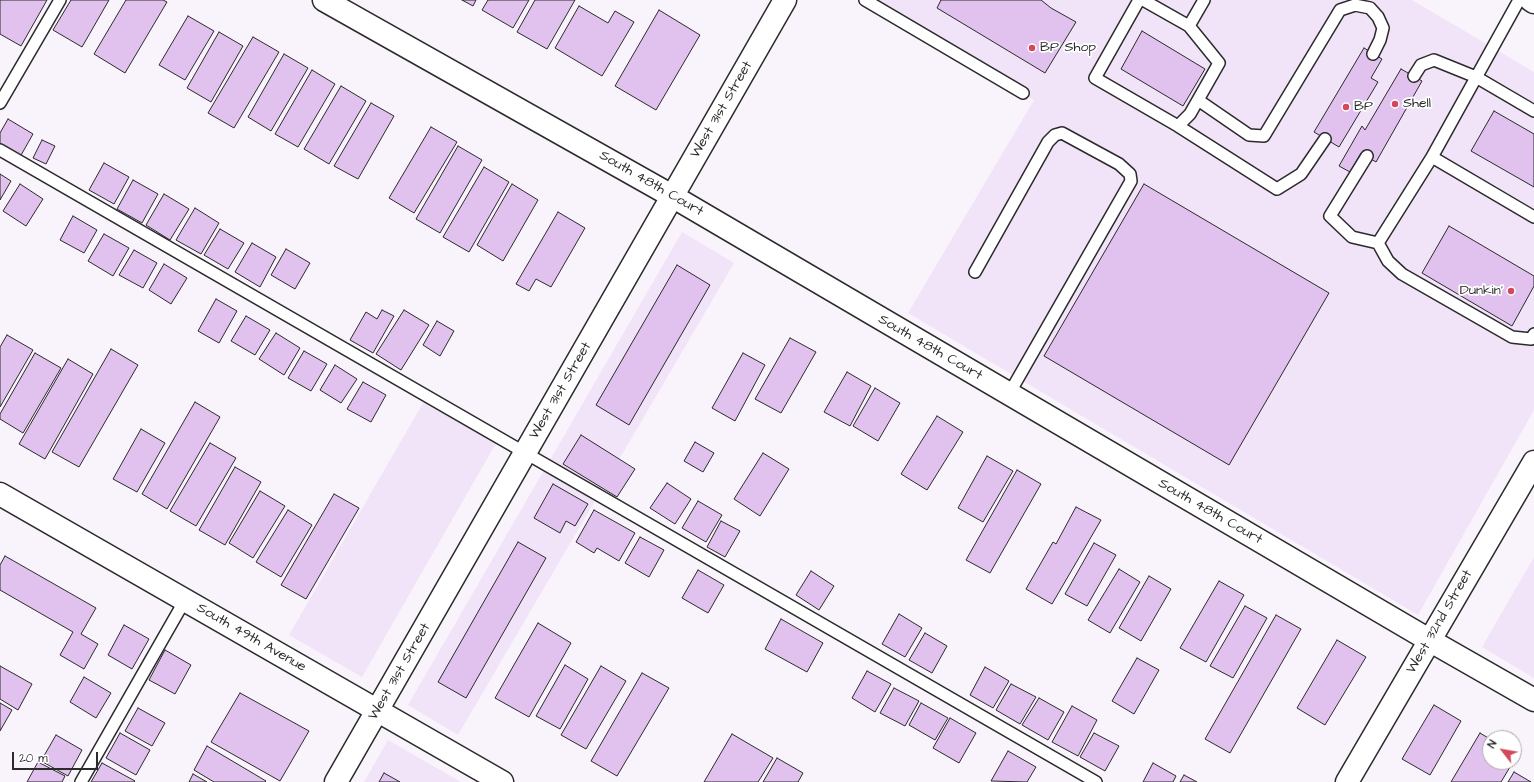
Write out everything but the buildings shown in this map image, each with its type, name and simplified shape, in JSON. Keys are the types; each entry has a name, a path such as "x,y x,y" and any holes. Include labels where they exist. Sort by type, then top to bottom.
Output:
{"street":[{"name":"South 48th Court","path":"324,0 672,196 1429,640 1534,700"},
{"name":"West 31st Street","path":"336,782 785,0"},
{"name":"West 32nd Street","path":"1347,782 1534,462"},
{"name":"South 49th Avenue","path":"0,494 502,782"}],"lane":[{"path":"0,103 60,0"},
{"path":"865,0 1023,93"},
{"path":"1139,0 1095,78 1178,126 1278,189 1301,174 1325,139"},
{"path":"1143,0 1189,26 1219,63 1190,114 1178,126"},
{"path":"1189,26 1204,0"},
{"path":"1378,243 1432,157 1519,0"},
{"path":"1198,100 1249,135 1264,136 1340,10 1355,5 1370,8 1378,17 1383,28 1380,40 1373,54"},
{"path":"1414,76 1422,64 1434,60 1476,77 1534,111"},
{"path":"975,272 1048,142 1055,135 1062,133 1119,164 1130,174 1131,181 1009,394"},
{"path":"0,150 1096,782"},
{"path":"1367,156 1330,216 1352,237 1378,243 1388,261 1402,274 1512,337 1531,339 1534,334"},
{"path":"1432,157 1534,217"},
{"path":"81,782 185,600"}],"shaded area":[{"path":"865,0 1412,0 1534,72 1534,410 1418,615 908,313 1034,100"},
{"path":"682,232 734,263 458,735 408,705"},
{"path":"427,396 499,438 362,677 289,635"},
{"path":"1534,557 1534,678 1482,647"},
{"path":"388,740 461,782 364,782"}],"place":[{"name":"BP Shop","path":"1032,48"},
{"name":"Shell","path":"1395,104"},
{"name":"BP","path":"1346,107"},
{"name":"Dunkin'","path":"1511,291"}]}
